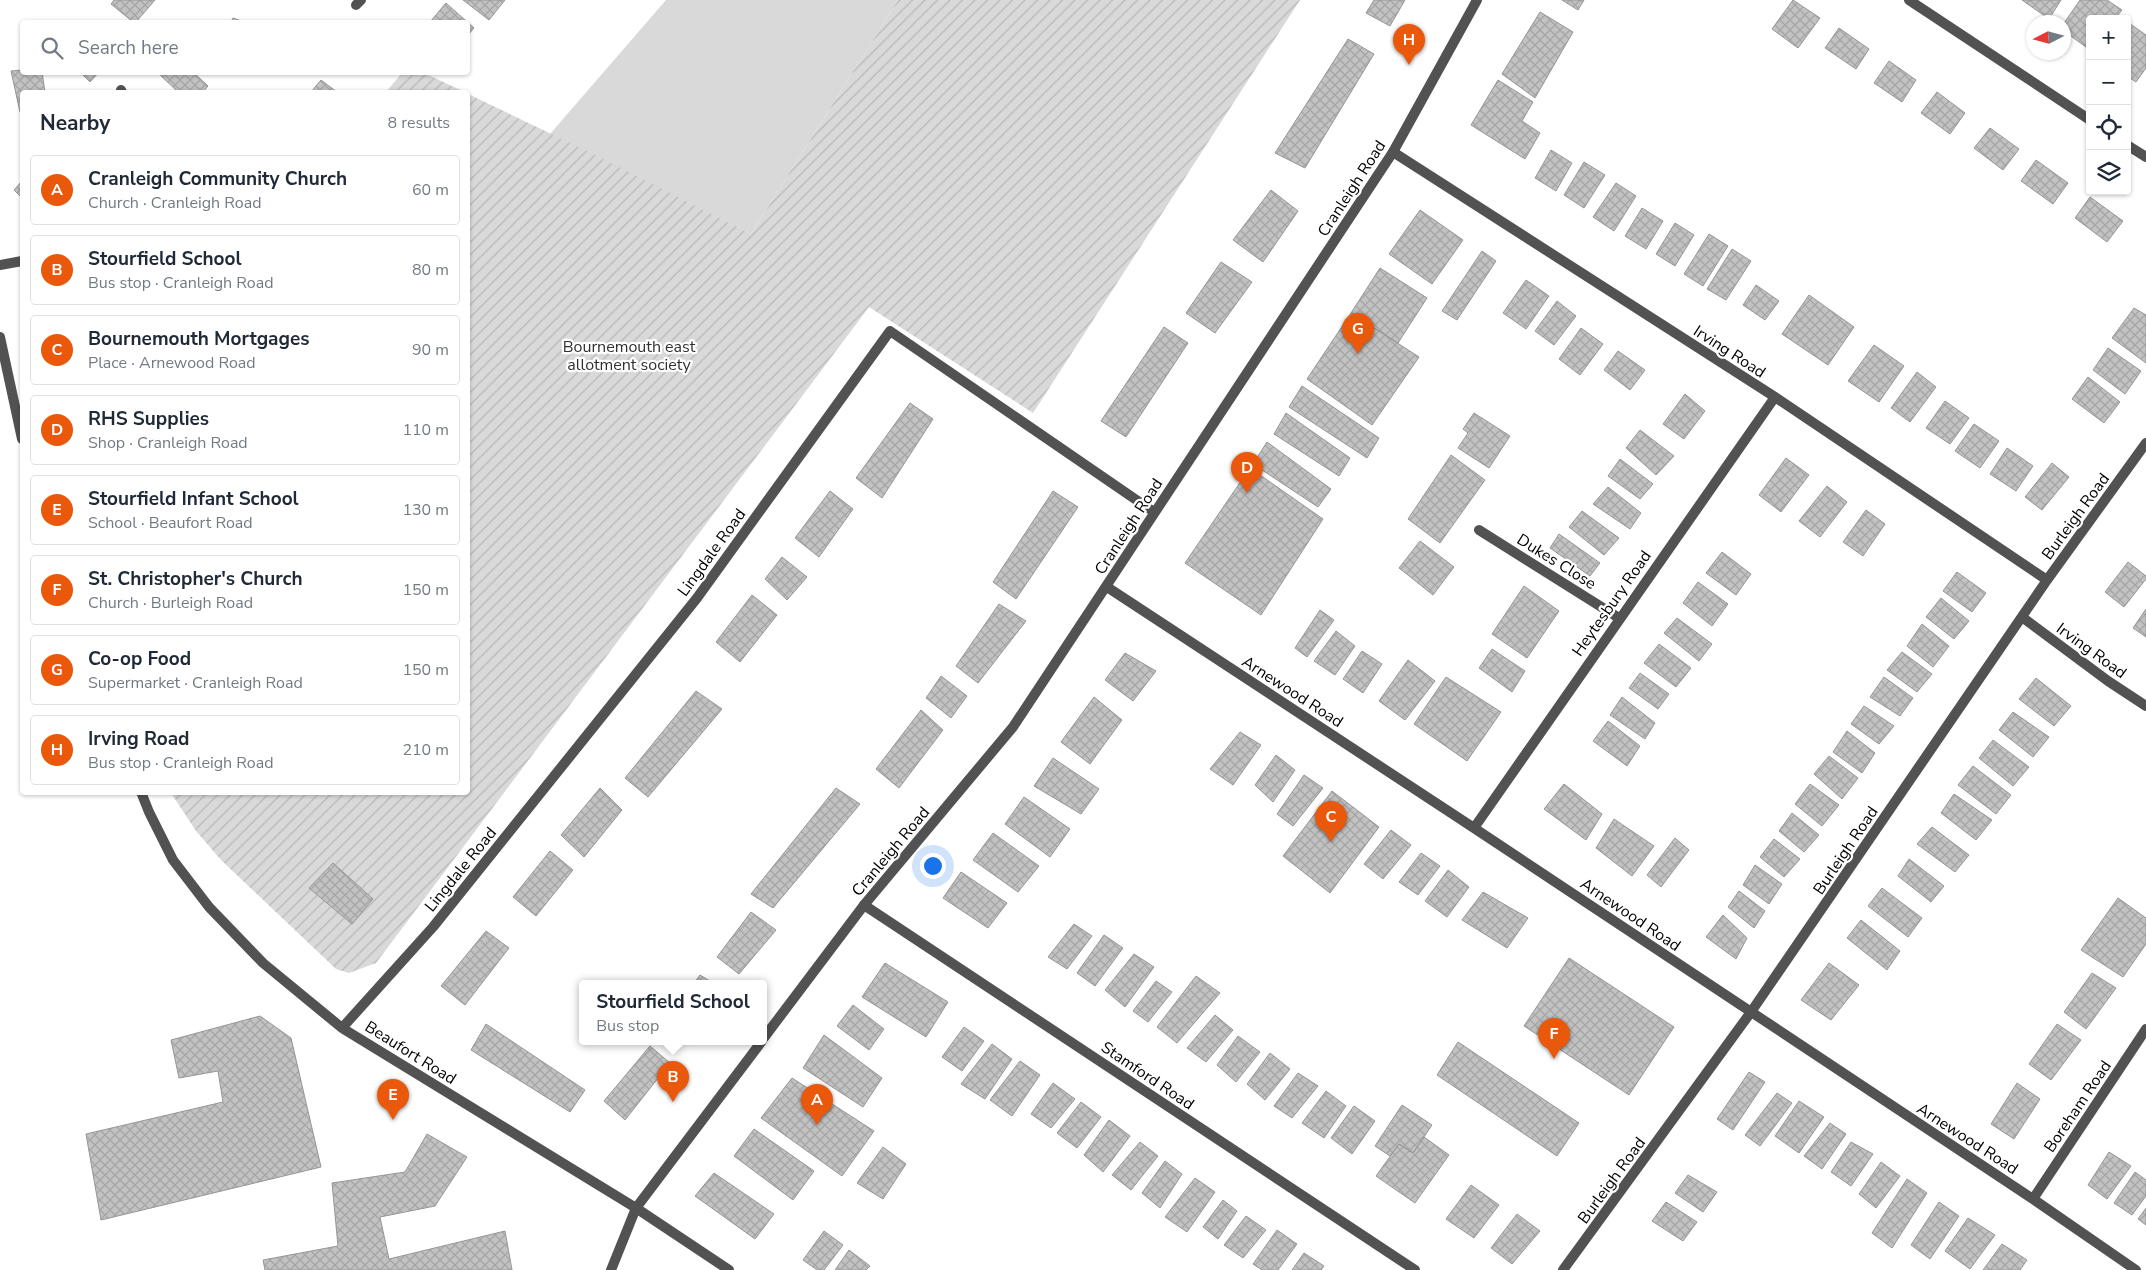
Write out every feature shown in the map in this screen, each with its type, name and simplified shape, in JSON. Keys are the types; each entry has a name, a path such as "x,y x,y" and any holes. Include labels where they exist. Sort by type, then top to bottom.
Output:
{"street":[{"name":"Cranleigh Road","path":"767,1033 864,905 1013,727 1393,152 1477,0"},
{"path":"1909,0 2086,117"},
{"path":"2131,148 2146,157"},
{"name":"Irving Road","path":"1393,152 1774,397 2047,580"},
{"path":"0,265 20,261"},
{"name":"Lingdale Road","path":"342,1028 433,927 696,598 890,331 1154,512"},
{"path":"0,337 20,431"},
{"name":"Heytesbury Road","path":"1474,828 1774,397"},
{"name":"Burleigh Road","path":"1563,1270 1751,1012 2047,580 2146,443"},
{"name":"Dukes Close","path":"1479,530 1619,618"},
{"name":"Arnewood Road","path":"1107,587 2033,1199 2136,1270"},
{"name":"Irving Road","path":"2022,617 2108,682 2146,706"},
{"name":"Beaufort Road","path":"142,795 173,860 209,907 263,963 342,1028 636,1208 729,1270"},
{"name":"Stamford Road","path":"864,905 1414,1270"},
{"name":"Boreham Road","path":"2033,1199 2146,1029"},
{"name":"Cranleigh Road","path":"611,1270 636,1208 758,1045"}],"green space":[{"path":"666,0 898,0 751,234 550,134"},
{"name":"Bournemouth east allotment society","path":"898,0 1300,0 1033,413 869,307 376,963 349,973 336,969 221,860 196,831 172,795 470,795 470,95 585,150 751,234"},
{"path":"400,75 428,75 461,90 388,90"}],"building":[{"path":"114,0 155,0 138,20 131,20 111,4"},
{"path":"463,0 505,0 489,20"},
{"path":"1374,0 1405,0 1390,26 1366,13"},
{"path":"1562,0 1584,0 1578,10"},
{"path":"1793,0 1820,18 1798,48 1772,29"},
{"path":"2022,0 2061,0 2052,15 2043,15"},
{"path":"2080,0 2107,0 2122,10 2118,15 2086,15 2086,47 2071,36 2070,15"},
{"path":"446,3 465,20 432,20"},
{"path":"1540,12 1573,32 1535,98 1502,74"},
{"path":"2131,24 2146,35 2146,68 2136,82 2131,79"},
{"path":"470,25 474,28 470,33"},
{"path":"1839,28 1869,49 1856,69 1825,48"},
{"path":"1348,39 1374,54 1305,168 1275,153"},
{"path":"1889,61 1916,80 1902,102 1874,83"},
{"path":"20,70 20,75 42,75 45,90 20,90 20,112 11,71"},
{"path":"83,75 96,75 90,82"},
{"path":"160,75 196,75 208,86 205,90 176,90"},
{"path":"321,80 334,90 313,90"},
{"path":"1498,80 1533,102 1522,121 1540,133 1525,159 1471,125"},
{"path":"1937,92 1965,113 1950,134 1921,113"},
{"path":"1990,128 2019,149 2003,170 1974,148"},
{"path":"1551,150 1572,163 1556,191 1535,178"},
{"path":"2036,160 2068,183 2053,204 2021,181"},
{"path":"1584,162 1605,175 1584,208 1564,195"},
{"path":"20,183 20,196 14,190"},
{"path":"1616,183 1636,196 1614,231 1593,217"},
{"path":"1271,190 1298,211 1263,262 1233,240"},
{"path":"2090,197 2123,221 2107,242 2075,218"},
{"path":"1642,208 1663,221 1646,249 1625,236"},
{"path":"1420,210 1463,240 1432,284 1389,254"},
{"path":"1675,223 1694,235 1675,266 1656,254"},
{"path":"1709,234 1728,246 1703,286 1684,274"},
{"path":"1732,249 1751,261 1726,300 1707,289"},
{"path":"1482,251 1496,261 1457,320 1442,311"},
{"path":"1221,262 1252,282 1215,333 1186,313"},
{"path":"1380,268 1427,298 1398,343 1351,313"},
{"path":"1526,280 1549,296 1526,329 1503,313"},
{"path":"1756,285 1779,301 1765,320 1743,305"},
{"path":"1809,295 1854,327 1828,365 1782,334"},
{"path":"1557,301 1576,316 1554,345 1535,331"},
{"path":"2134,308 2146,315 2146,363 2112,338"},
{"path":"1351,313 1419,357 1372,425 1307,379"},
{"path":"1164,327 1188,343 1126,437 1101,421"},
{"path":"1581,328 1603,344 1580,375 1559,359"},
{"path":"1874,345 1904,366 1879,402 1848,381"},
{"path":"2108,348 2141,371 2125,394 2093,370"},
{"path":"1618,351 1645,370 1630,390 1604,370"},
{"path":"1917,372 1936,387 1910,422 1891,408"},
{"path":"2088,377 2120,402 2104,423 2072,399"},
{"path":"1302,386 1379,438 1367,458 1289,407"},
{"path":"1685,394 1705,411 1684,439 1663,424"},
{"path":"1945,401 1969,418 1950,444 1926,428"},
{"path":"910,403 933,419 882,498 856,478"},
{"path":"1286,413 1350,458 1339,476 1274,434"},
{"path":"1474,413 1510,436 1489,468 1458,448 1468,433 1463,429"},
{"path":"1974,424 1999,441 1980,468 1955,451"},
{"path":"1640,430 1674,456 1656,475 1626,448"},
{"path":"1267,442 1331,489 1318,507 1253,464"},
{"path":"2007,448 2033,466 2016,491 1990,474"},
{"path":"1451,455 1485,480 1440,543 1408,519"},
{"path":"1786,458 1809,475 1781,512 1759,495"},
{"path":"1620,459 1653,484 1640,499 1608,476"},
{"path":"2052,463 2069,477 2042,510 2025,497"},
{"path":"1250,468 1323,519 1261,615 1185,563"},
{"path":"1827,486 1847,502 1820,537 1799,521"},
{"path":"1608,487 1641,513 1630,529 1593,504"},
{"path":"830,491 853,509 819,557 795,538"},
{"path":"1053,491 1078,507 1016,599 993,582"},
{"path":"1866,510 1885,524 1863,556 1843,542"},
{"path":"1582,511 1619,538 1604,555 1569,527"},
{"path":"1559,534 1600,563 1590,576 1550,548"},
{"path":"1420,541 1454,567 1433,595 1399,568"},
{"path":"1722,552 1751,574 1736,595 1706,573"},
{"path":"782,557 807,577 787,600 765,579"},
{"path":"2128,562 2146,576 2146,579 2124,607 2105,592"},
{"path":"1957,572 1986,593 1972,612 1943,591"},
{"path":"1698,582 1728,604 1712,626 1683,603"},
{"path":"1524,586 1559,611 1527,658 1492,634"},
{"path":"752,595 777,615 740,662 716,642"},
{"path":"1941,598 1969,621 1954,639 1926,617"},
{"path":"999,604 1026,621 978,683 956,666"},
{"path":"2146,609 2146,637 2133,628"},
{"path":"1320,610 1334,620 1307,657 1295,648"},
{"path":"1677,618 1712,644 1699,661 1664,633"},
{"path":"1922,624 1949,646 1933,667 1907,646"},
{"path":"1336,631 1355,646 1335,675 1314,661"},
{"path":"1659,644 1691,668 1676,687 1644,663"},
{"path":"1492,649 1525,671 1512,692 1479,668"},
{"path":"1362,651 1382,664 1363,693 1343,679"},
{"path":"1902,652 1932,674 1917,692 1887,670"},
{"path":"1125,653 1156,671 1133,701 1105,680"},
{"path":"1408,660 1435,681 1405,720 1379,701"},
{"path":"1640,673 1669,694 1658,709 1629,688"},
{"path":"941,676 967,696 951,718 926,698"},
{"path":"1446,677 1501,712 1467,761 1414,724"},
{"path":"1884,677 1913,698 1900,716 1870,697"},
{"path":"2036,678 2071,706 2054,726 2019,699"},
{"path":"696,691 722,709 648,797 625,778"},
{"path":"1094,697 1122,720 1090,764 1061,742"},
{"path":"1622,697 1655,723 1645,739 1610,715"},
{"path":"1864,706 1894,726 1879,744 1851,724"},
{"path":"921,710 943,730 899,788 876,769"},
{"path":"2013,712 2049,737 2033,757 1999,730"},
{"path":"1608,721 1640,746 1627,766 1593,741"},
{"path":"1847,731 1875,753 1862,773 1833,752"},
{"path":"1240,732 1261,745 1233,785 1210,769"},
{"path":"1993,740 2029,767 2013,786 1979,758"},
{"path":"1276,755 1295,770 1273,802 1255,785"},
{"path":"1829,756 1858,778 1842,799 1814,774"},
{"path":"1053,758 1099,789 1081,814 1034,786"},
{"path":"1973,766 2011,795 1996,814 1958,785"},
{"path":"1304,775 1323,788 1293,826 1277,814"},
{"path":"1564,784 1602,814 1586,840 1544,809"},
{"path":"1810,784 1839,805 1822,826 1795,804"},
{"path":"600,788 622,810 584,857 561,835"},
{"path":"836,788 860,804 773,908 751,894"},
{"path":"1332,791 1379,827 1330,893 1283,856"},
{"path":"1954,794 1992,820 1976,840 1941,813"},
{"path":"1024,797 1070,829 1050,857 1005,824"},
{"path":"1792,813 1819,835 1804,852 1779,831"},
{"path":"1614,819 1654,846 1632,876 1596,848"},
{"path":"1932,827 1969,855 1955,872 1917,844"},
{"path":"1391,830 1411,845 1383,879 1364,864"},
{"path":"993,833 1039,866 1018,892 973,860"},
{"path":"1675,838 1689,850 1661,887 1647,875"},
{"path":"1774,839 1800,859 1784,877 1760,857"},
{"path":"550,851 573,870 536,916 513,897"},
{"path":"1421,853 1440,866 1418,895 1399,882"},
{"path":"1909,859 1944,886 1931,902 1898,876"},
{"path":"333,863 373,899 352,924 309,888"},
{"path":"1755,865 1782,884 1769,904 1743,885"},
{"path":"1448,870 1469,887 1447,917 1425,901"},
{"path":"961,872 1007,903 988,928 943,898"},
{"path":"1882,888 1922,918 1908,937 1868,906"},
{"path":"1739,891 1765,911 1754,928 1728,907"},
{"path":"1483,892 1528,918 1507,948 1462,920"},
{"path":"2118,898 2146,918 2146,944 2123,977 2081,950"},
{"path":"751,912 776,930 739,974 717,957"},
{"path":"1723,915 1747,938 1736,959 1706,937"},
{"path":"1861,920 1900,951 1887,970 1847,938"},
{"path":"1074,924 1092,936 1067,969 1048,957"},
{"path":"486,931 509,948 465,1005 441,986"},
{"path":"1104,935 1123,948 1095,986 1077,973"},
{"path":"1134,954 1154,967 1125,1007 1105,990"},
{"path":"1569,958 1674,1027 1629,1095 1524,1026"},
{"path":"885,963 948,1002 926,1037 862,997"},
{"path":"1829,963 1859,985 1831,1020 1801,1000"},
{"path":"2092,973 2116,988 2086,1029 2064,1012"},
{"path":"700,975 708,980 696,980"},
{"path":"1196,976 1220,993 1177,1043 1157,1027"},
{"path":"1156,981 1172,992 1148,1022 1133,1011"},
{"path":"853,1005 884,1029 869,1050 837,1026"},
{"path":"1215,1015 1233,1030 1206,1062 1187,1048"},
{"path":"260,1016 291,1038 321,1167 101,1220 86,1134 223,1102 218,1071 179,1078 171,1040"},
{"path":"486,1024 585,1090 570,1112 471,1050"},
{"path":"2057,1024 2081,1040 2051,1080 2029,1064"},
{"path":"964,1027 984,1041 962,1071 942,1057"},
{"path":"824,1035 882,1078 863,1107 803,1068"},
{"path":"1238,1036 1260,1052 1236,1082 1217,1065"},
{"path":"1458,1042 1579,1123 1557,1156 1437,1075"},
{"path":"992,1044 1012,1059 985,1099 961,1084"},
{"path":"650,1046 670,1063 625,1120 604,1101"},
{"path":"1270,1053 1290,1069 1265,1100 1247,1084"},
{"path":"1020,1061 1040,1075 1012,1116 990,1100"},
{"path":"1749,1072 1765,1082 1733,1130 1717,1119"},
{"path":"1298,1073 1318,1086 1292,1118 1274,1106"},
{"path":"792,1078 874,1131 842,1176 761,1118"},
{"path":"1053,1083 1075,1099 1051,1128 1031,1114"},
{"path":"2017,1083 2040,1099 2014,1139 1991,1124"},
{"path":"1326,1091 1346,1106 1324,1138 1302,1123"},
{"path":"1777,1093 1792,1103 1760,1146 1745,1135"},
{"path":"1799,1101 1824,1117 1799,1153 1775,1136"},
{"path":"1081,1102 1101,1117 1077,1148 1057,1133"},
{"path":"1402,1105 1432,1125 1413,1153 1399,1144 1390,1156 1375,1146"},
{"path":"1354,1106 1375,1121 1352,1154 1331,1138"},
{"path":"1109,1120 1130,1136 1103,1172 1084,1155"},
{"path":"1830,1123 1846,1134 1822,1169 1804,1156"},
{"path":"754,1129 814,1171 793,1200 734,1156"},
{"path":"427,1134 467,1157 435,1206 380,1217 389,1259 505,1231 512,1270 265,1270 263,1260 338,1246 332,1183 405,1172"},
{"path":"1424,1137 1449,1155 1415,1203 1376,1176 1399,1144 1413,1153"},
{"path":"1140,1142 1158,1156 1131,1190 1112,1175"},
{"path":"1851,1142 1873,1154 1851,1186 1831,1172"},
{"path":"883,1147 906,1164 883,1199 857,1183"},
{"path":"2109,1152 2131,1166 2107,1199 2088,1185"},
{"path":"1165,1161 1182,1174 1160,1208 1142,1193"},
{"path":"1881,1162 1900,1176 1876,1208 1859,1194"},
{"path":"2135,1172 2146,1180 2146,1196 2132,1215 2114,1203"},
{"path":"714,1173 774,1214 755,1239 695,1196"},
{"path":"1688,1175 1717,1192 1703,1212 1675,1193"},
{"path":"1195,1178 1215,1192 1187,1232 1165,1217"},
{"path":"1907,1179 1927,1193 1892,1248 1872,1233"},
{"path":"1471,1185 1499,1205 1474,1238 1446,1219"},
{"path":"1223,1200 1237,1211 1218,1239 1203,1227"},
{"path":"1666,1202 1697,1222 1683,1241 1652,1221"},
{"path":"1939,1202 1959,1216 1930,1259 1911,1245"},
{"path":"2146,1208 2146,1225 2138,1219"},
{"path":"1517,1214 1540,1231 1512,1264 1491,1248"},
{"path":"1246,1216 1266,1230 1243,1258 1224,1245"},
{"path":"1968,1218 1995,1235 1970,1269 1945,1251"},
{"path":"1277,1230 1297,1244 1278,1270 1262,1270 1253,1264"},
{"path":"824,1231 843,1245 824,1270 817,1270 803,1260"},
{"path":"2002,1244 2027,1260 2020,1270 1983,1270"},
{"path":"849,1250 870,1266 866,1270 835,1270"},
{"path":"1304,1253 1324,1266 1321,1270 1292,1270"}],"place":[{"name":"Irving Road","path":"1409,65"},
{"name":"Co-op Food","path":"1358,354"},
{"name":"RHS Supplies","path":"1247,493"},
{"name":"Bournemouth Mortgages","path":"1331,842"},
{"name":"St. Christopher's Church","path":"1554,1059"},
{"name":"Stourfield School","path":"673,1102"},
{"name":"Stourfield Infant School","path":"393,1120"},
{"name":"Cranleigh Community Church","path":"817,1125"}]}
